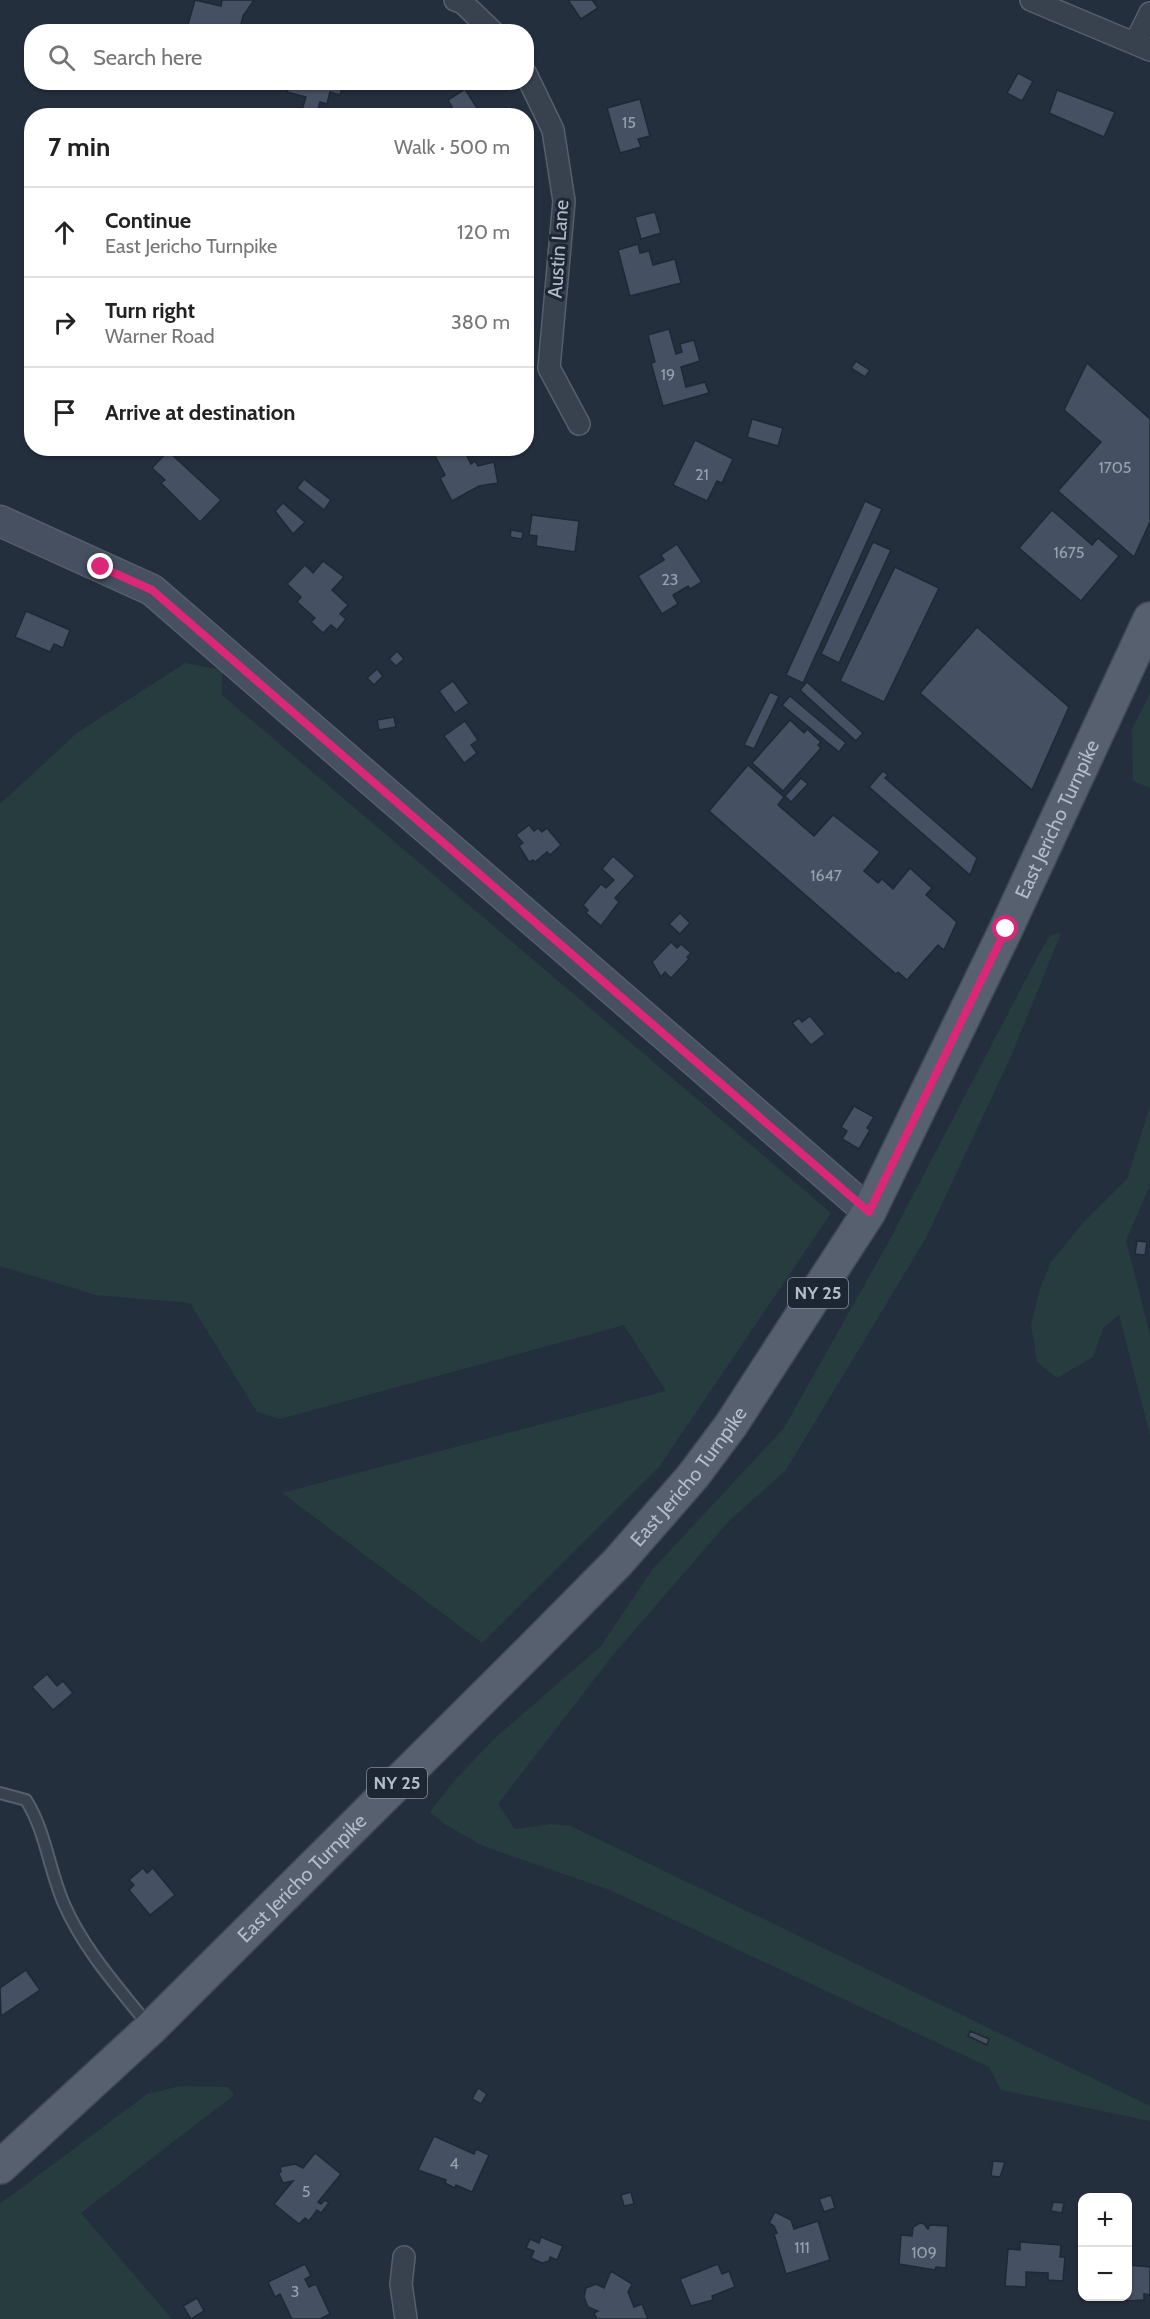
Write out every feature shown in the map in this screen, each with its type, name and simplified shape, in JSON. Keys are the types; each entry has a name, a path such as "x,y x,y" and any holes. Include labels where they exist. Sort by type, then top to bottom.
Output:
{"main road":[{"name":"East Jericho Turnpike","path":"0,2167 151,2028 602,1578 693,1476 767,1373 869,1212 1001,939 1150,619"}],"street":[{"path":"455,0 463,3 485,24"},
{"path":"1031,0 1142,47 1150,13"},
{"name":"Austin Lane","path":"534,90 553,130 564,201 549,368 579,424"},
{"path":"0,521 152,590 869,1212"},
{"path":"404,2257 401,2284 406,2319"}],"lane":[{"path":"0,1793 26,1800 35,1815 64,1904 95,1960 151,2028"}],"green space":[{"path":"185,663 222,670 222,695 831,1213 659,1467 482,1643 282,1493 666,1391 624,1325 280,1419 257,1412 190,1303 96,1295 0,1266 0,804 77,733"},
{"path":"1150,694 1150,788 1133,781 1132,729"},
{"path":"1061,933 1012,1054 926,1238 786,1470 729,1521 613,1655 498,1804 515,1829 551,1824 571,1826 1150,2106 1150,2121 1001,2090 989,2067 610,1890 483,1846 446,1825 430,1812 454,1781 494,1739 601,1646 652,1570 784,1428 888,1243 1038,956 1050,935"},
{"path":"1150,1106 1150,1186 1126,1240 1150,1335 1150,1435 1119,1315 1104,1327 1093,1357 1057,1378 1037,1362 1031,1325 1040,1288 1051,1262 1083,1223 1127,1179"},
{"path":"180,2086 228,2087 234,2095 81,2213 172,2319 0,2319 0,2204 147,2094"}],"building":[{"path":"195,0 221,6 222,0 254,0 243,16 241,24 188,24"},
{"path":"568,0 596,0 593,1 598,8 581,19"},
{"path":"1018,73 1033,81 1022,101 1007,93"},
{"path":"288,90 342,90 340,95 330,92 327,104 320,102 318,108 303,108 306,97 287,92"},
{"path":"466,90 477,108 450,108 452,107 448,100"},
{"path":"1057,90 1115,112 1104,137 1049,113"},
{"path":"640,99 650,136 638,139 641,147 620,153 607,108"},
{"path":"655,212 661,233 641,239 635,217"},
{"path":"638,244 640,253 649,251 653,265 675,259 681,283 630,296 618,250"},
{"path":"669,329 676,354 682,352 680,344 694,340 700,361 681,367 686,387 705,382 709,393 663,406 651,363 655,362 648,335"},
{"path":"856,361 870,370 865,377 851,368"},
{"path":"1087,363 1150,419 1150,522 1134,557 1058,491 1101,442 1064,410"},
{"path":"752,419 783,428 778,446 747,437"},
{"path":"695,440 733,459 722,483 717,481 707,501 673,485"},
{"path":"163,456 173,456 221,500 200,522 161,483 165,480 152,468"},
{"path":"435,456 467,456 471,464 475,461 478,466 494,462 498,483 479,486 452,501 440,478 445,475"},
{"path":"304,479 331,500 324,510 297,488"},
{"path":"865,501 882,509 803,683 786,675"},
{"path":"283,503 305,522 293,534 275,511"},
{"path":"1052,510 1092,545 1098,538 1119,556 1081,601 1019,548"},
{"path":"532,515 579,521 575,552 536,546 537,536 529,535"},
{"path":"511,530 523,532 522,539 510,537"},
{"path":"873,542 891,550 839,663 821,654"},
{"path":"677,544 702,582 690,589 688,586 673,595 678,604 662,614 638,576 664,560 661,555"},
{"path":"323,561 344,577 332,590 348,605 340,614 346,619 337,630 331,625 323,633 311,622 315,618 297,602 301,597 287,584 305,565 313,573"},
{"path":"895,567 939,588 884,702 840,681"},
{"path":"26,611 70,630 63,648 54,644 50,652 15,637"},
{"path":"977,627 1069,707 1032,790 920,693"},
{"path":"397,651 404,659 396,666 389,659"},
{"path":"377,669 383,676 374,685 367,678"},
{"path":"453,681 469,703 455,713 439,691"},
{"path":"807,682 863,733 856,741 800,690"},
{"path":"770,692 779,696 754,749 744,745"},
{"path":"790,696 846,743 839,752 782,705"},
{"path":"394,717 396,727 379,730 377,720"},
{"path":"790,720 804,733 807,729 821,742 818,745 821,748 783,791 752,763"},
{"path":"465,721 478,740 471,745 477,753 464,763 444,736"},
{"path":"748,765 784,797 778,805 814,836 833,815 880,852 864,871 878,883 882,879 893,889 910,868 932,888 926,895 957,922 944,950 938,945 907,980 898,972 896,974 709,811"},
{"path":"883,771 888,775 885,778 977,858 970,875 869,787"},
{"path":"801,778 808,784 791,802 785,796"},
{"path":"529,825 534,831 538,828 542,832 547,828 561,845 550,855 547,852 535,862 533,860 529,862 519,846 523,843 516,835"},
{"path":"613,856 635,876 615,898 619,902 601,926 586,913 588,910 583,905 601,884 606,888 614,880 602,869"},
{"path":"680,913 690,923 680,934 669,924"},
{"path":"671,942 677,948 681,944 691,953 687,957 689,959 671,978 665,972 661,977 652,962"},
{"path":"810,1016 825,1034 811,1045 792,1023 799,1018 802,1022"},
{"path":"854,1106 874,1117 867,1128 870,1130 859,1149 842,1139 847,1131 841,1127"},
{"path":"1137,1241 1147,1242 1145,1255 1135,1254"},
{"path":"47,1674 57,1686 63,1681 73,1693 53,1710 32,1687"},
{"path":"143,1868 147,1873 153,1868 175,1895 150,1915 129,1890 134,1885 129,1880"},
{"path":"26,1970 40,1990 1,2016 0,1988"},
{"path":"970,2031 989,2039 987,2045 968,2036"},
{"path":"478,2088 487,2094 481,2104 472,2099"},
{"path":"434,2136 474,2154 476,2149 489,2155 472,2192 456,2185 455,2188 445,2183 446,2180 418,2170"},
{"path":"315,2153 341,2174 318,2202 321,2204 325,2200 329,2203 321,2213 317,2210 309,2221 305,2218 299,2224 274,2204 293,2181 283,2183 278,2172 281,2172 280,2167 295,2164 303,2168"},
{"path":"993,2161 1005,2162 1000,2177 991,2176"},
{"path":"631,2192 634,2204 624,2206 621,2195"},
{"path":"831,2195 835,2208 824,2212 819,2199"},
{"path":"1053,2202 1064,2203 1062,2213 1051,2211"},
{"path":"775,2212 791,2220 794,2229 818,2221 830,2260 786,2274 774,2234 777,2233 774,2226 769,2223"},
{"path":"920,2223 928,2229 930,2225 948,2226 946,2268 936,2267 935,2270 899,2264 901,2235 912,2236 913,2227"},
{"path":"541,2237 563,2246 557,2260 550,2257 549,2261 542,2263 531,2258 534,2251 526,2248 530,2239 539,2243"},
{"path":"1020,2242 1061,2245 1060,2257 1065,2257 1063,2281 1048,2280 1048,2273 1026,2272 1026,2287 1005,2286 1008,2249 1020,2250"},
{"path":"305,2264 311,2276 305,2279 309,2287 316,2284 330,2314 320,2319 292,2319 280,2294 275,2297 268,2282"},
{"path":"718,2264 722,2274 729,2271 735,2287 712,2296 713,2300 691,2306 680,2279"},
{"path":"1132,2265 1150,2267 1150,2295 1144,2294 1144,2300 1132,2301"},
{"path":"611,2271 632,2284 628,2292 634,2307 642,2304 648,2319 597,2319 594,2313 598,2311 588,2307 584,2297 586,2288 596,2284 604,2288"},
{"path":"197,2298 204,2311 191,2319 183,2306"}],"route":[{"path":"101,567 152,590 869,1212 1006,929"}]}
